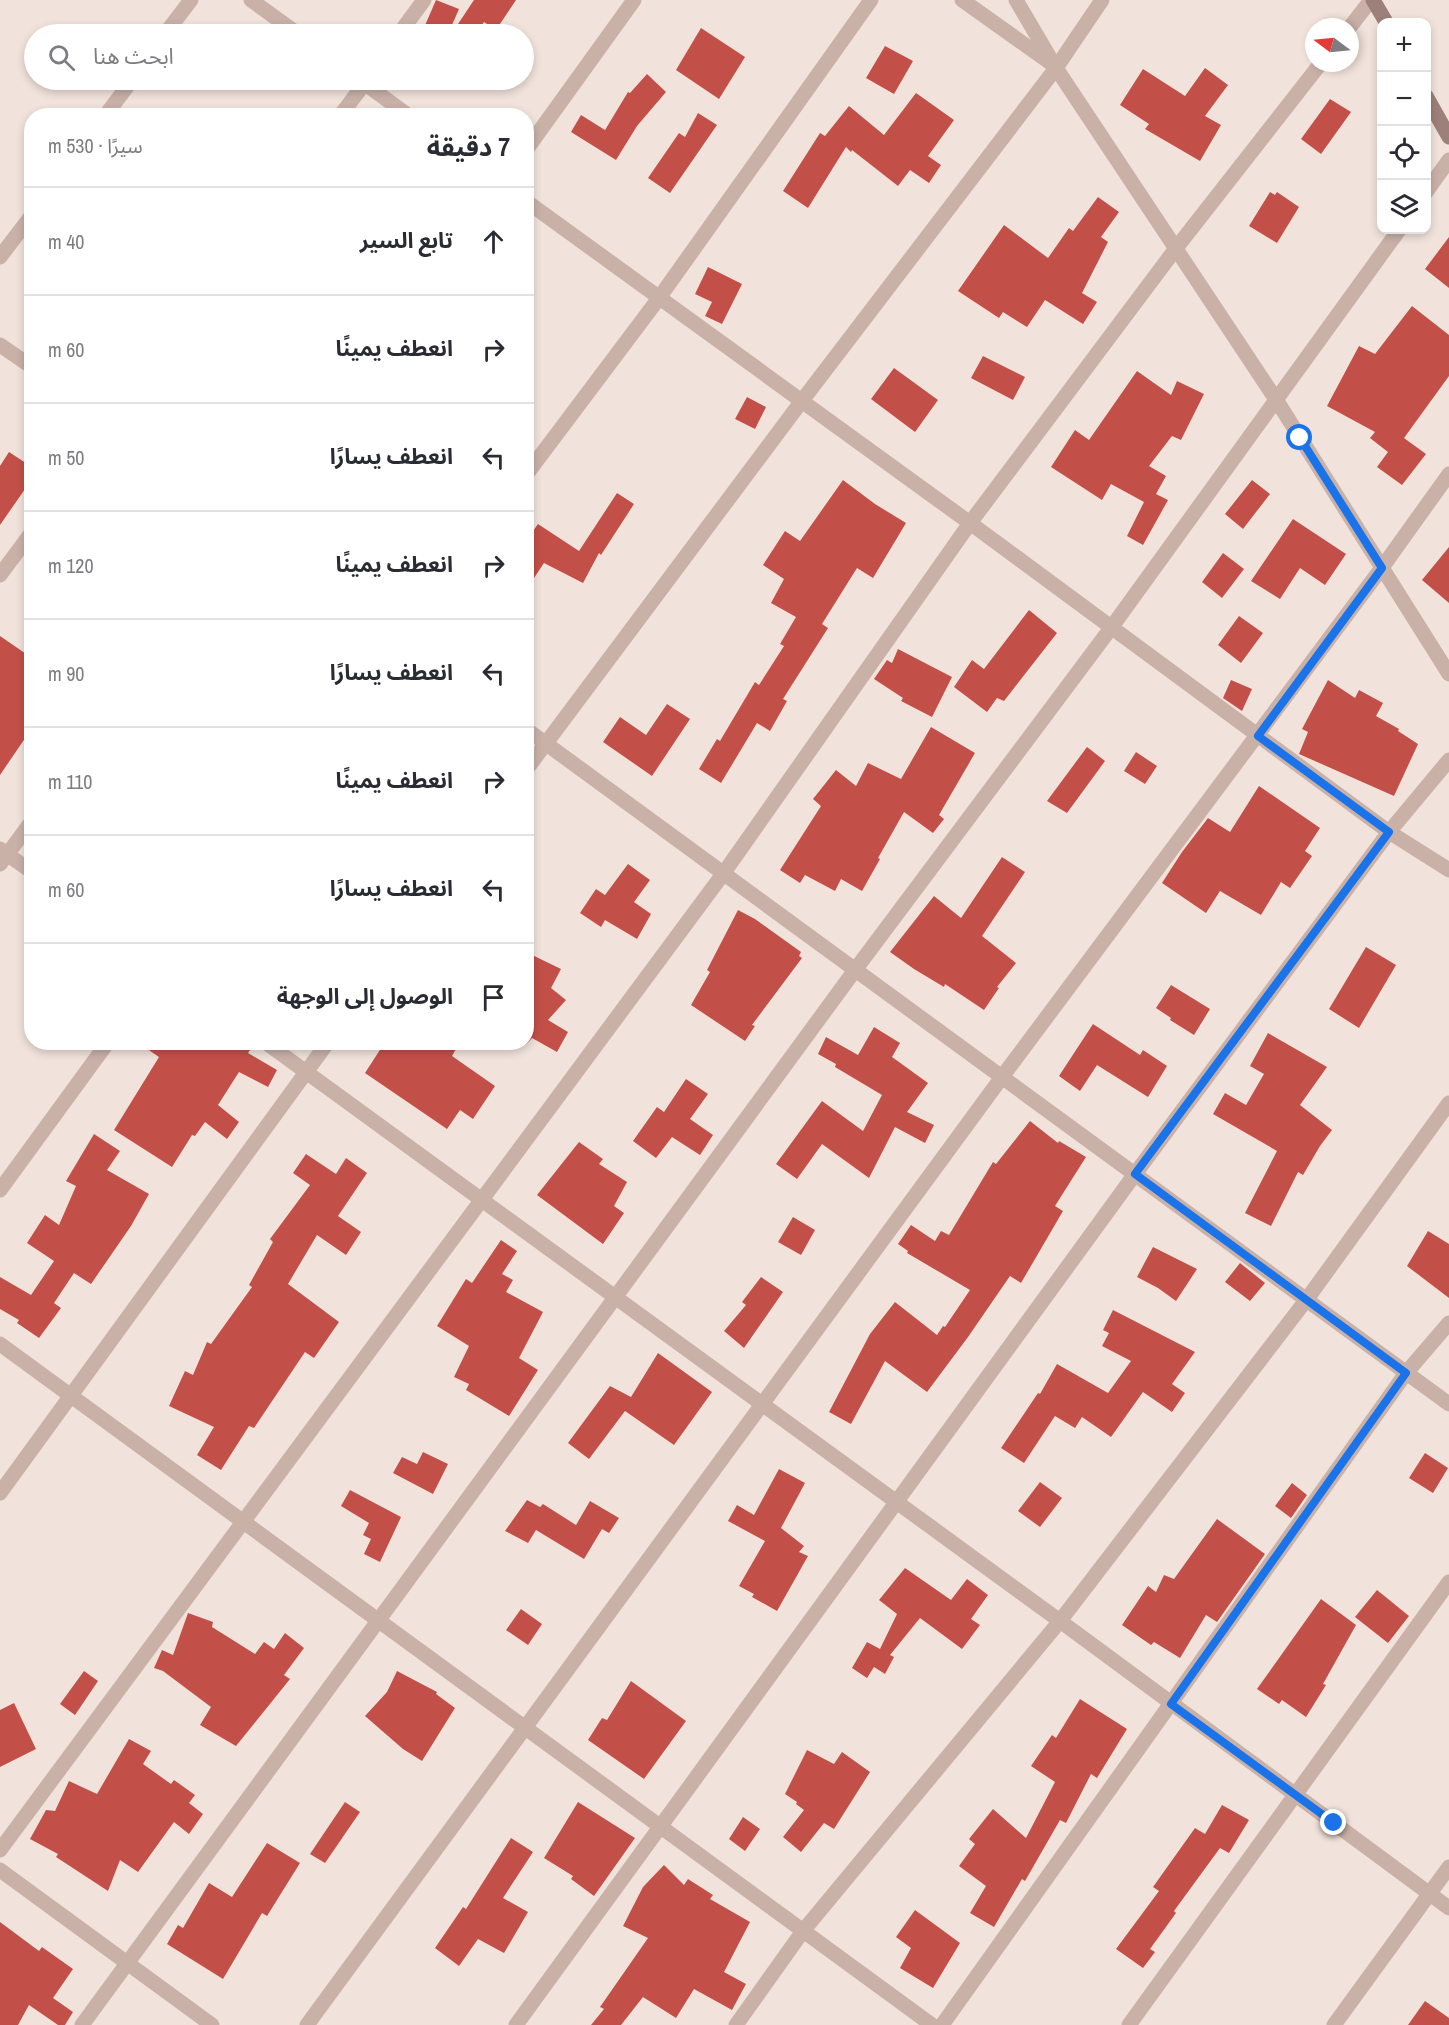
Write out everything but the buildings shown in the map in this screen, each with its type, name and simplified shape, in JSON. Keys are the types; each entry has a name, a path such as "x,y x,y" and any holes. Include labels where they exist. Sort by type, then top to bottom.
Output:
{"street":[{"path":"173,24 191,0"},
{"path":"251,0 284,24"},
{"path":"406,24 424,0"},
{"path":"534,139 634,0"},
{"path":"534,464 659,298 871,0"},
{"path":"962,0 1056,68"},
{"path":"1016,0 1056,68 1277,401 1449,674"},
{"path":"534,760 801,402 1056,68 1102,0"},
{"path":"1357,18 1372,0 1383,18"},
{"path":"0,1850 723,874 970,523 1177,248 1314,72"},
{"path":"111,108 124,90"},
{"path":"345,108 358,90"},
{"path":"376,90 399,108"},
{"path":"1431,105 1449,137"},
{"path":"1431,185 1449,160"},
{"path":"534,207 970,523 1389,832 1449,870"},
{"path":"0,257 24,226"},
{"path":"82,2025 855,970 1111,628 1397,234"},
{"path":"0,345 24,362"},
{"path":"307,2025 1002,1077 1258,736 1449,474"},
{"path":"0,575 24,543"},
{"path":"534,735 1449,1404"},
{"path":"516,2025 1135,1174 1389,832 1449,760"},
{"path":"24,830 2,856 24,868"},
{"path":"0,1190 102,1050"},
{"path":"276,1050 1060,1621 1449,1908"},
{"path":"0,1493 322,1050"},
{"path":"736,2025 803,1931 1060,1621 1307,1299 1449,1103"},
{"path":"942,2025 1406,1373 1449,1323"},
{"path":"0,1344 932,2025"},
{"path":"1129,2025 1449,1582"},
{"path":"1334,2025 1449,1867"},
{"path":"0,1870 212,2025"}],"route":[{"path":"1300,438 1382,568 1258,736 1389,832 1135,1174 1406,1373 1171,1704 1334,1823"}]}
